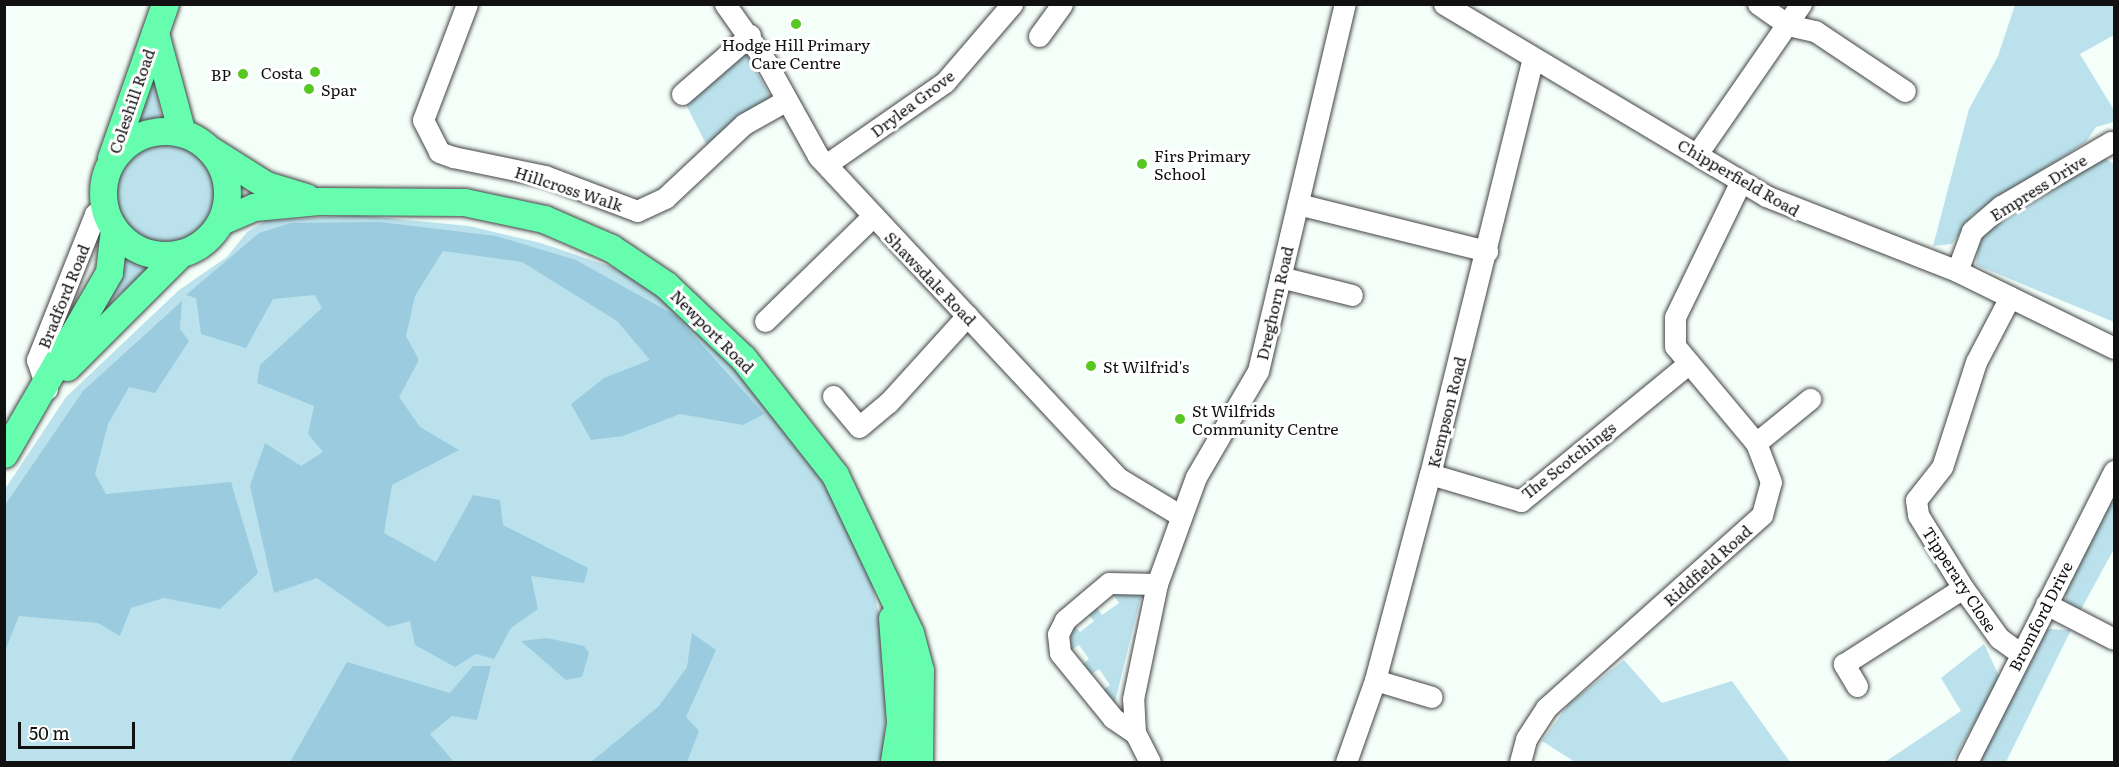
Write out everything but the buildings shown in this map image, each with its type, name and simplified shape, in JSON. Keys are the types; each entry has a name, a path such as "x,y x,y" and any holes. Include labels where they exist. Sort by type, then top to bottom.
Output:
{"main road":[{"name":"Coleshill Road","path":"107,171 165,4"},
{"name":"Coleshill Road","path":"154,31 182,133"},
{"path":"182,133 211,150 227,184 221,221 204,241 181,253 137,249 109,218 107,171 137,137 182,133"},
{"name":"Newport Road","path":"211,150 266,185 319,201"},
{"name":"Newport Road","path":"221,221 254,207 319,201 464,202 544,219 611,248 666,285 743,358 835,475 872,548 890,598 910,633 920,670 919,762"},
{"name":"Bradford Road","path":"100,311 109,272 109,218"},
{"name":"Bradford Road","path":"4,454 100,311 181,253"},
{"name":"Newport Road","path":"890,598 900,723 894,762"}],"street":[{"name":"Hillcross Walk","path":"467,4 423,120 430,140 439,152 453,157 545,176 637,211 665,198 744,124 785,101"},
{"name":"Shawsdale Road","path":"725,4 750,35 785,101 827,164 872,217 1118,478 1178,514"},
{"name":"Drylea Grove","path":"827,164 945,82 1012,4"},
{"name":"Dreghorn Road","path":"1150,762 1135,733 1133,699 1157,584 1178,514 1258,371 1345,4"},
{"name":"Chipperfield Road","path":"1444,4 1533,59 1742,181 1808,216 1956,271 2115,348"},
{"path":"1758,4 1788,25 1815,31 1905,91"},
{"path":"1697,154 1801,4"},
{"path":"1039,36 1052,8"},
{"path":"682,94 750,35"},
{"name":"Kempson Road","path":"1346,762 1375,680 1430,474 1533,59"},
{"name":"Empress Drive","path":"1956,271 1972,231 2001,206 2111,142"},
{"name":"Riddfield Road","path":"1520,762 1526,739 1546,708 1762,515 1771,482 1756,443 1675,346 1675,318 1742,181"},
{"path":"1298,204 1487,251"},
{"name":"Bradford Road","path":"47,388 38,360 95,214 109,218"},
{"path":"765,321 872,217"},
{"path":"1280,277 1352,295"},
{"path":"66,289 100,311"},
{"name":"Tipperary Close","path":"2010,297 1976,362 1942,467 1920,489 1918,515 1963,588 1999,638 2021,654"},
{"path":"833,396 859,427 888,404 967,316"},
{"name":"The Scotchings","path":"1430,474 1521,501 1689,363"},
{"path":"1756,443 1810,399"},
{"name":"Bromford Drive","path":"1967,762 2115,471"},
{"name":"Dreghorn Road","path":"1135,733 1113,718 1060,653 1058,634 1065,620 1108,583 1157,584"},
{"path":"1857,686 1844,664 1963,588"},
{"path":"2046,604 2115,639"},
{"path":"1375,680 1432,697"}],"shaded area":[{"path":"2015,5 2114,5 2114,35 2080,54 2114,110 2114,122 2096,127 2086,142 1972,215 1952,244 1933,246 1969,109 1998,56"},
{"path":"740,42 772,100 706,144 680,93"},
{"path":"151,61 162,121 134,126"},
{"path":"165,145 193,153 207,167 215,195 207,223 193,237 165,245 137,237 123,223 115,195 123,167 137,153"},
{"path":"2104,158 2114,164 2114,322 1976,265 1980,236"},
{"path":"356,215 469,226 541,243 612,267 665,296 709,335 828,479 869,568 888,658 883,762 5,762 5,489 66,397 179,290 227,257 247,232 265,221"},
{"path":"380,222 496,236 576,260 676,316 764,414 743,425 680,414 623,436 591,440 571,404 604,378 650,360 617,321 522,262 443,251 415,296 406,336 419,360 399,397 420,427 459,450 392,485 384,533 436,562 473,495 500,500 503,525 588,568 584,583 531,576 538,609 511,628 494,659 476,654 455,667 415,645 410,621 388,627 317,578 274,593 250,486 265,443 301,466 323,452 308,434 314,406 257,383 260,365 322,308 315,295 273,299 246,348 201,334 196,298 186,295 259,233 291,223"},
{"path":"123,256 158,267 105,304"},
{"path":"182,301 180,329 189,341 155,393 129,387 108,424 95,474 106,494 231,482 258,573 220,609 164,598 131,608 120,636 98,623 19,616 5,651 5,505 83,391"},
{"path":"2114,492 2114,549 2079,613 2067,605 2064,588"},
{"path":"1111,591 1142,592 1114,706 1099,693 1110,685 1099,669 1088,677 1079,667 1089,659 1079,645 1068,652 1065,631 1071,622 1080,632 1094,621 1085,610 1094,604 1102,615 1119,603"},
{"path":"2047,629 2071,630 2006,762 1977,762"},
{"path":"692,633 716,650 686,717 699,731 687,762 591,762 659,706 687,667"},
{"path":"547,638 584,646 589,653 582,677 566,680 521,641"},
{"path":"1984,644 2000,678 1952,762 1885,762 1961,711 1941,678"},
{"path":"1624,660 1662,703 1732,681 1790,762 1575,762 1542,741 1569,704"},
{"path":"347,662 450,693 473,666 491,666 477,720 452,716 430,734 454,762 290,762"}],"place":[{"name":"Hodge Hill Primary Care Centre","path":"796,24"},
{"name":"Costa","path":"315,72"},
{"name":"BP","path":"243,74"},
{"name":"Spar","path":"309,89"},
{"name":"Firs Primary School","path":"1142,164"},
{"name":"St Wilfrid's","path":"1091,366"},
{"name":"St Wilfrids Community Centre","path":"1180,419"}]}
